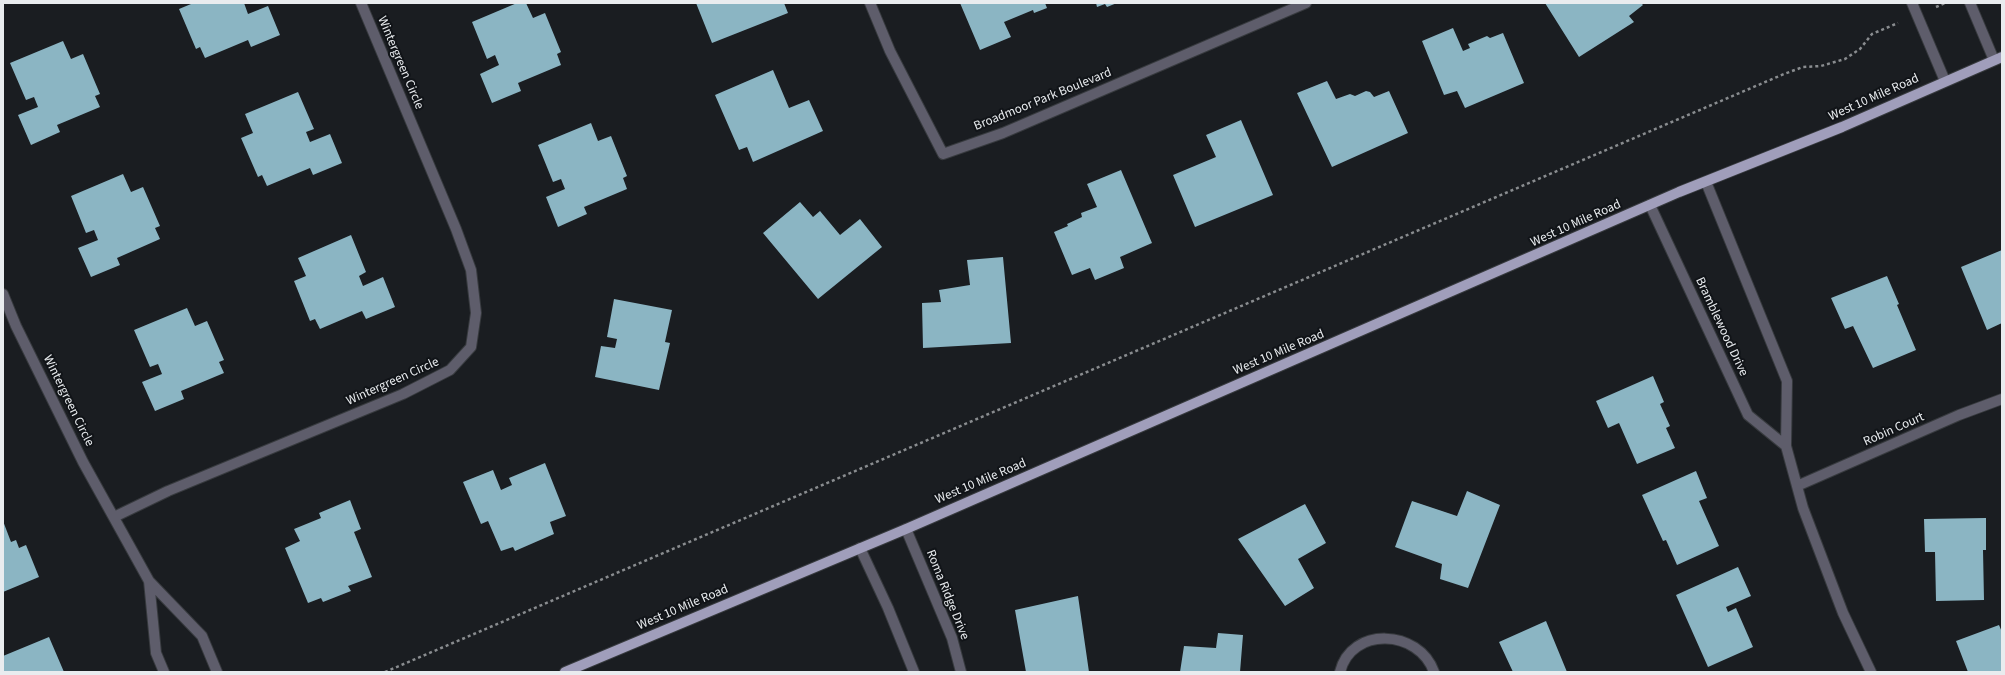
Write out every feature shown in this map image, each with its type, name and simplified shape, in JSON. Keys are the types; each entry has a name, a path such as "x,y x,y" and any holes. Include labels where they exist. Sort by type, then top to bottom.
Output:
{"main road":[{"name":"West 10 Mile Road","path":"565,672 906,529 1650,205 1842,127 1998,58"}],"street":[{"name":"Wintergreen Circle","path":"114,517 168,491 403,394 450,370 471,347 476,313 471,270 456,229 361,3"},
{"name":"Broadmoor Park Boulevard","path":"870,3 890,51 943,154 1003,132 1306,3"},
{"path":"1912,3 1918,14 1945,81"},
{"path":"1970,3 1998,58"},
{"path":"1706,182 1787,381 1786,446 1803,508 1843,614 1871,672"},
{"name":"Bramblewood Drive","path":"1650,205 1748,415 1786,446"},
{"name":"Wintergreen Circle","path":"3,294 16,326 83,462 149,581 202,636 217,672"},
{"name":"Robin Court","path":"1797,486 1960,415 2002,399"},
{"name":"Roma Ridge Drive","path":"906,529 952,638 961,672"},
{"path":"860,548 888,608 914,672"},
{"name":"Wintergreen Circle","path":"149,581 156,653 164,672"},
{"path":"1340,672 1349,654 1363,644 1379,638 1396,639 1412,645 1425,656 1434,672"}],"path":[{"path":"386,672 1784,74 1803,67 1821,66 1844,59 1860,48 1872,34 1945,3"}],"building":[{"path":"190,3 244,3 248,14 268,6 280,35 251,47 248,40 205,58 200,47 196,49 179,9 191,4"},
{"path":"517,3 526,3 533,18 545,13 561,52 557,54 561,65 518,83 521,91 492,103 480,74 499,65 495,55 487,59 472,22"},
{"path":"696,3 784,3 788,13 712,43"},
{"path":"960,3 1045,3 1047,8 1034,13 1033,10 1004,22 1011,37 980,50"},
{"path":"1096,3 1117,3 1107,7 1105,4 1097,7"},
{"path":"1545,3 1641,3 1643,5 1629,16 1634,22 1579,57"},
{"path":"1453,28 1463,51 1470,48 1468,44 1487,36 1490,38 1503,33 1524,83 1465,108 1457,91 1444,95 1422,41"},
{"path":"63,41 71,59 83,54 100,94 95,96 100,107 57,125 60,132 31,145 18,115 38,107 34,97 26,100 10,63"},
{"path":"773,70 789,108 809,100 823,131 753,162 747,147 739,150 715,95"},
{"path":"1327,81 1336,99 1350,94 1355,96 1366,91 1370,92 1374,97 1389,91 1408,133 1332,167 1297,93"},
{"path":"298,92 314,129 306,132 310,142 330,134 342,163 313,175 310,168 267,186 262,175 258,177 241,138 253,133 245,114"},
{"path":"1241,120 1273,195 1195,227 1173,175 1216,157 1206,135"},
{"path":"591,123 598,141 611,136 627,176 623,178 627,189 584,207 587,214 558,227 546,197 565,189 561,179 553,182 538,145"},
{"path":"1121,170 1152,243 1120,257 1124,268 1095,280 1090,268 1072,275 1054,232 1068,226 1067,224 1082,217 1081,213 1097,207 1087,184"},
{"path":"123,174 131,192 143,187 160,226 155,228 160,239 117,258 120,265 91,277 78,248 98,240 94,230 86,233 71,196"},
{"path":"800,202 813,217 820,211 840,235 860,219 882,247 818,299 763,233"},
{"path":"351,235 366,272 359,276 363,286 383,277 395,307 366,319 362,311 320,329 315,319 310,321 294,281 306,276 298,258"},
{"path":"2002,250 2002,323 1987,330 1961,267"},
{"path":"1003,257 1011,343 923,348 922,303 941,302 939,290 970,285 967,260"},
{"path":"1887,276 1899,304 1897,305 1916,350 1873,368 1853,326 1845,329 1831,298"},
{"path":"614,299 672,310 665,342 670,343 659,390 595,377 601,346 615,348 617,339 607,337"},
{"path":"187,308 195,326 207,321 224,360 219,362 224,373 181,391 184,399 155,411 142,382 162,374 158,364 150,367 134,330"},
{"path":"1653,376 1664,402 1660,404 1670,426 1666,428 1675,448 1637,464 1619,423 1608,428 1596,401"},
{"path":"545,463 566,516 550,522 554,534 515,551 513,547 501,551 488,521 481,524 463,482 493,470 501,490 512,485 509,478"},
{"path":"1696,471 1707,498 1699,501 1719,546 1677,565 1666,540 1663,541 1642,495"},
{"path":"1467,491 1500,505 1468,588 1440,579 1442,564 1395,547 1412,501 1457,516"},
{"path":"350,500 361,529 354,532 372,577 348,586 351,591 323,602 321,598 308,603 285,548 300,541 294,529 321,518 319,513"},
{"path":"1305,504 1326,543 1298,559 1314,588 1285,606 1238,539"},
{"path":"1986,518 1986,550 1983,550 1984,600 1936,601 1935,552 1925,552 1924,519"},
{"path":"3,521 11,542 16,540 19,548 26,545 39,577 3,592"},
{"path":"1738,567 1751,596 1726,607 1728,612 1736,608 1753,647 1708,667 1676,595"},
{"path":"1078,596 1089,672 1026,672 1015,610"},
{"path":"1546,621 1567,672 1513,672 1499,642"},
{"path":"1999,625 2002,632 2002,672 1968,672 1956,641"},
{"path":"1218,633 1243,635 1240,672 1180,672 1184,646 1216,648"},
{"path":"49,637 64,672 3,672 3,656"}]}
